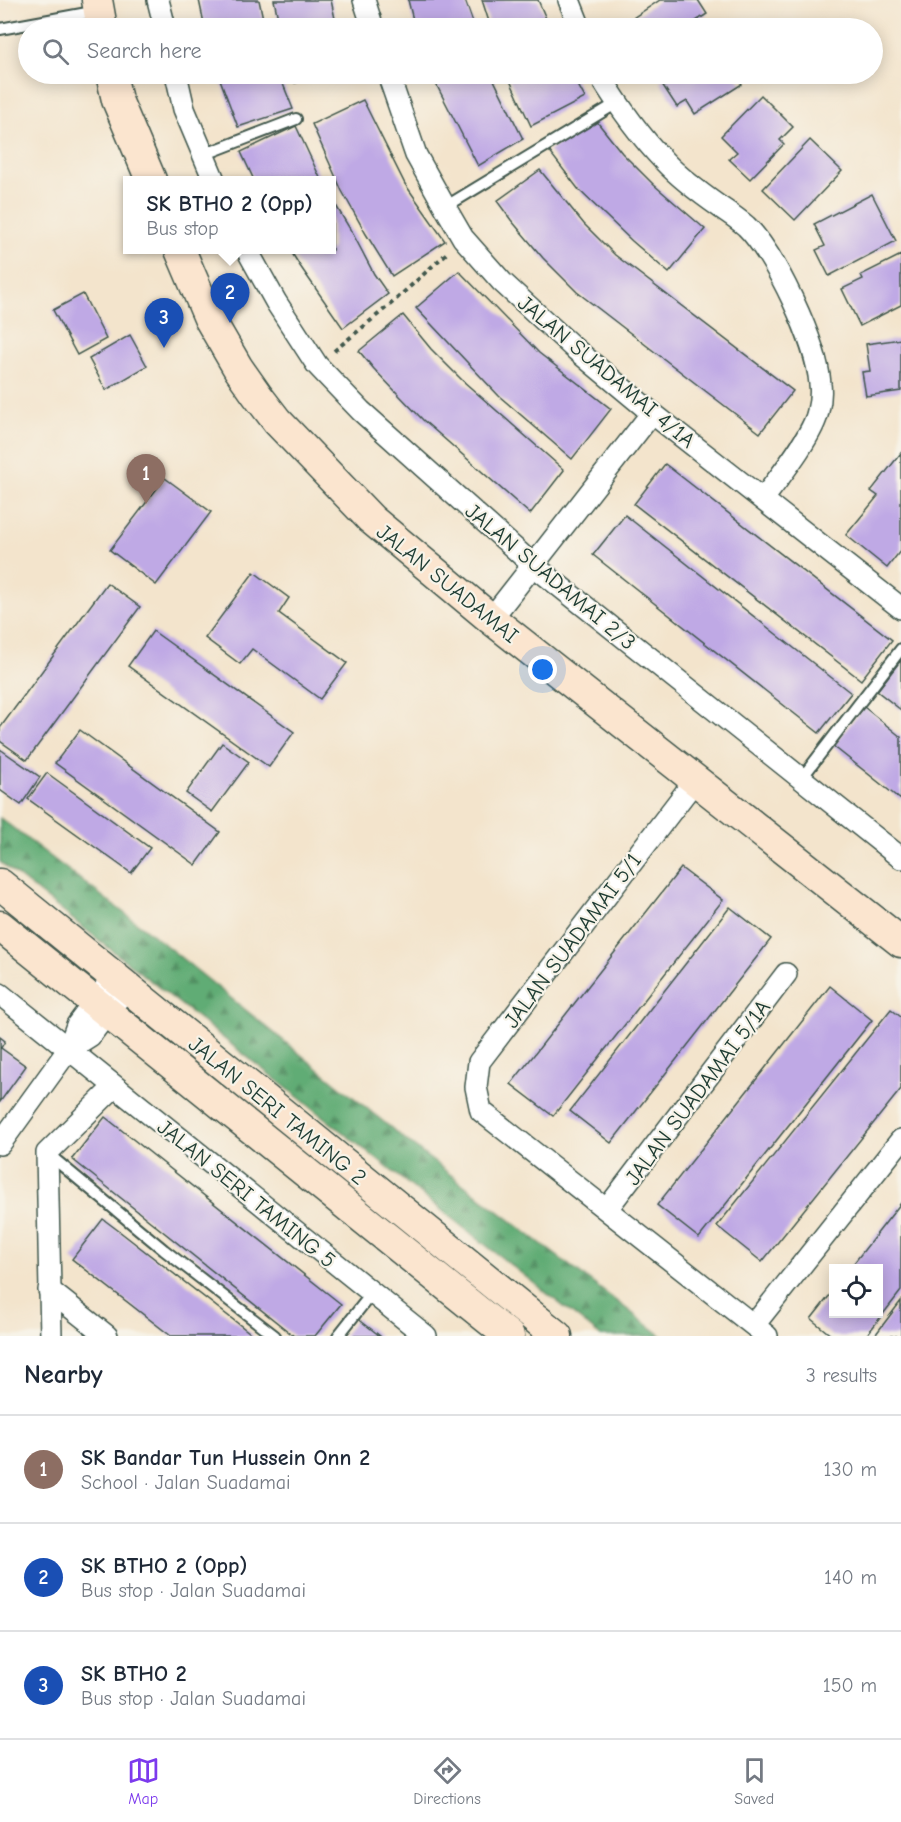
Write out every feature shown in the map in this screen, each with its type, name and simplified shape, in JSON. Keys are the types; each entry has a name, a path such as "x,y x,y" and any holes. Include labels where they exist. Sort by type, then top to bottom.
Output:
{"street":[{"path":"158,0 162,18"},
{"path":"364,0 370,18"},
{"path":"569,0 576,18"},
{"path":"113,84 117,100 149,176"},
{"path":"178,84 184,109 212,176"},
{"name":"JALAN SUADAMAI 4/1A","path":"391,84 416,155 445,207 463,238 502,282 575,350 901,608"},
{"path":"606,84 642,136 680,177 753,233 764,247 803,323 820,384 818,413 807,437 763,499"},
{"name":"JALAN SUADAMAI","path":"182,254 209,318 238,369 277,421 371,519 491,619 901,942"},
{"name":"JALAN SUADAMAI 2/3","path":"250,254 276,302 317,365 361,411 533,565 901,858"},
{"path":"491,619 652,412"},
{"name":"JALAN SUADAMAI 5/1","path":"607,1209 481,1111 476,1087 479,1062 696,779"},
{"name":"JALAN SERI TAMING 2","path":"0,884 557,1336"},
{"name":"JALAN SERI TAMING 2","path":"0,926 509,1336"},
{"name":"JALAN SUADAMAI 5/1A","path":"607,1209 786,974"},
{"path":"0,1144 68,1050 78,1025 102,1006 120,982"},
{"name":"JALAN SERI TAMING 5","path":"0,994 426,1336"},
{"path":"51,1336 47,1153 114,1087"},
{"path":"607,1209 761,1331 901,1140"},
{"path":"49,1290 107,1336"}],"lane":[{"path":"68,18 99,13"},
{"path":"0,29 18,26"},
{"path":"445,207 617,103"},
{"path":"203,155 296,119"},
{"path":"801,779 901,649"},
{"path":"47,1153 164,1250 275,1336"},
{"path":"338,1336 372,1293"}],"path":[{"path":"317,365 392,303 463,238"}],"green space":[{"path":"0,818 158,939 422,1153 662,1336 601,1336 0,862"}],"building":[{"path":"199,0 259,0 263,18 203,18"},
{"path":"274,0 331,0 335,18 278,18"},
{"path":"408,0 465,0 471,18 412,18"},
{"path":"482,0 538,0 546,18 488,18"},
{"path":"660,0 698,0 707,14 701,18 633,18"},
{"path":"222,84 283,84 293,109 238,127"},
{"path":"436,84 496,84 523,139 478,166"},
{"path":"512,84 577,84 585,98 531,126"},
{"path":"662,84 742,84 695,114 687,101 677,107"},
{"path":"761,95 793,127 780,140 784,144 750,179 729,159 737,152 721,136"},
{"path":"363,100 405,184 445,241 392,276 342,191 312,124"},
{"path":"594,118 622,153 654,185 705,229 669,273 579,190 549,151"},
{"path":"296,126 319,176 252,176 241,152"},
{"path":"810,140 842,171 795,220 763,189"},
{"path":"540,170 584,224 615,255 793,391 760,433 577,292 543,258 511,220 497,201"},
{"path":"872,194 896,241 829,276 816,250 825,246 814,224"},
{"path":"336,206 374,274 388,294 343,328 292,254 336,254"},
{"path":"901,255 901,305 860,326 842,289 863,279 861,275"},
{"path":"459,271 539,353 611,409 572,459 499,396 416,308"},
{"path":"83,294 106,339 77,355 53,310"},
{"path":"403,315 431,349 463,381 564,470 530,514 423,420 359,351"},
{"path":"130,335 147,366 106,390 89,359"},
{"path":"901,339 901,391 866,396 862,372 870,371 866,344"},
{"path":"901,453 901,550 887,568 846,535 878,496 871,491"},
{"path":"665,464 892,640 861,680 634,504"},
{"path":"165,478 211,512 156,585 110,550"},
{"path":"625,515 851,693 819,733 593,555"},
{"path":"254,572 289,598 279,613 347,663 320,699 252,649 240,664 205,638"},
{"path":"107,583 140,607 27,760 0,741 0,728"},
{"path":"153,631 294,732 269,767 128,666"},
{"path":"901,660 901,710 877,691"},
{"path":"864,707 901,737 901,800 833,746"},
{"path":"80,730 220,832 196,865 55,763"},
{"path":"222,743 249,762 212,812 186,793"},
{"path":"0,749 40,777 21,805 0,790"},
{"path":"47,773 150,848 131,873 28,799"},
{"path":"681,868 723,900 553,1116 511,1084"},
{"path":"730,907 771,939 611,1143 570,1111"},
{"path":"830,986 872,1020 699,1238 657,1205"},
{"path":"891,1009 901,1017 901,1089 762,1262 717,1226"},
{"path":"0,1037 5,1041 1,1048 26,1066 0,1102"},
{"path":"105,1117 341,1304 315,1336 294,1336 72,1159"},
{"path":"901,1203 901,1291 883,1314 883,1264 853,1264"},
{"path":"103,1219 254,1336 171,1336 72,1259"},
{"path":"829,1296 829,1318 880,1318 866,1336 832,1336 811,1319"},
{"path":"901,1301 901,1336 878,1336 876,1334"},
{"path":"357,1318 380,1336 343,1336"}],"place":[{"name":"SK BTHO 2 (Opp)","path":"230,323"},
{"name":"SK BTHO 2","path":"164,348"},
{"name":"SK Bandar Tun Hussein Onn 2","path":"146,504"}]}
